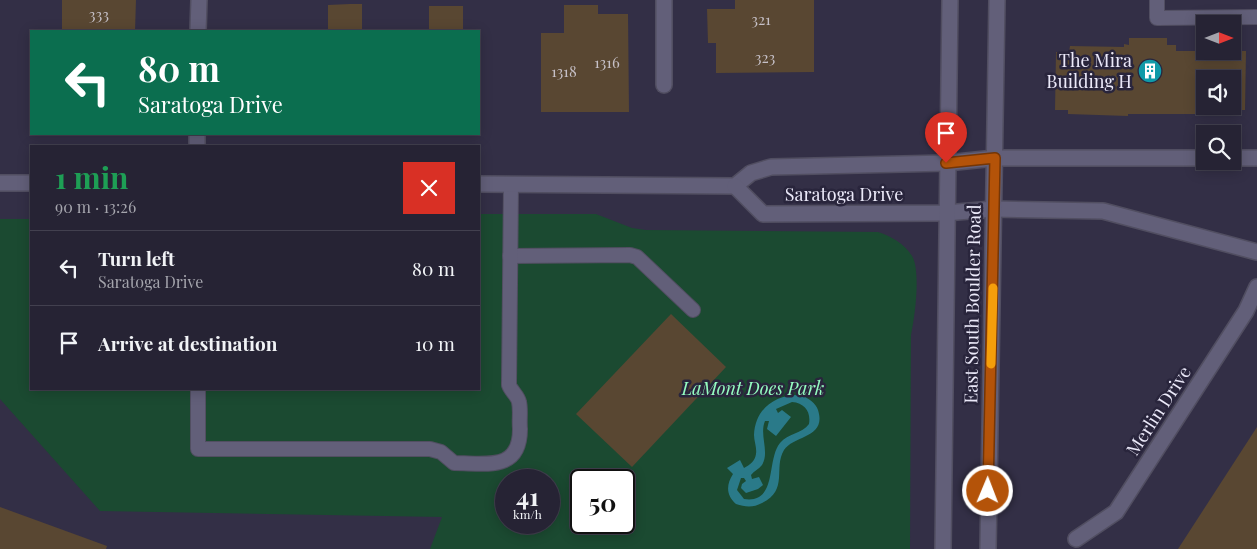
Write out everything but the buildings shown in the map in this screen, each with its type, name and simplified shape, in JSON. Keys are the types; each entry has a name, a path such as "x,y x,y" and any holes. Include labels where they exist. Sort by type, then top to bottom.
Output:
{"street":[{"path":"198,30 199,0"},
{"path":"664,0 664,85"},
{"name":"East South Boulder Road","path":"942,549 945,213 950,0"},
{"name":"East South Boulder Road","path":"988,549 997,0"},
{"path":"995,158 1196,158"},
{"name":"Saratoga Drive","path":"994,208 945,213 763,214 736,186 751,173 771,167 946,163 995,158"},
{"path":"1241,158 1257,158"},
{"path":"0,183 30,183"},
{"path":"480,184 736,186"},
{"path":"994,208 1103,211 1257,252"},
{"name":"Merlin Drive","path":"1076,539 1116,512 1246,311 1257,287"}],"lane":[{"path":"1157,0 1157,18 1257,16"},
{"path":"198,390 198,449 430,449 441,452 454,464 486,463 509,459 519,447 520,436 519,400 509,385 511,184"},
{"path":"510,256 630,255 637,257 693,310"}],"green space":[{"name":"LaMont Does Park","path":"480,214 596,214 632,228 646,230 878,232 906,248 915,264 917,281 916,300 911,335 910,549 430,549 442,517 100,511 0,399 0,219 30,219 30,390 480,390"}],"shaded area":[{"path":"792,395 801,395 815,405 820,419 818,426 814,431 795,441 784,450 781,457 778,485 770,498 759,505 746,506 736,504 730,497 728,490 733,474 727,468 740,460 744,468 755,459 754,435 758,417 768,404","holes":["792,402 804,406 808,412 809,424 803,430 787,437 780,443 773,460 767,488 762,495 755,499 744,499 737,490 741,478 744,478 746,481 742,484 741,488 746,493 763,485 759,477 752,479 751,475 762,465 764,460 763,426 765,421 769,421 767,429 776,436 791,417 782,410 778,413 776,409"]}],"slow traffic":[{"path":"991,364 993,288"}],"place":[{"name":"The Mira Building H","path":"1150,71"}],"route":[{"path":"946,163 995,158 988,491"}]}
